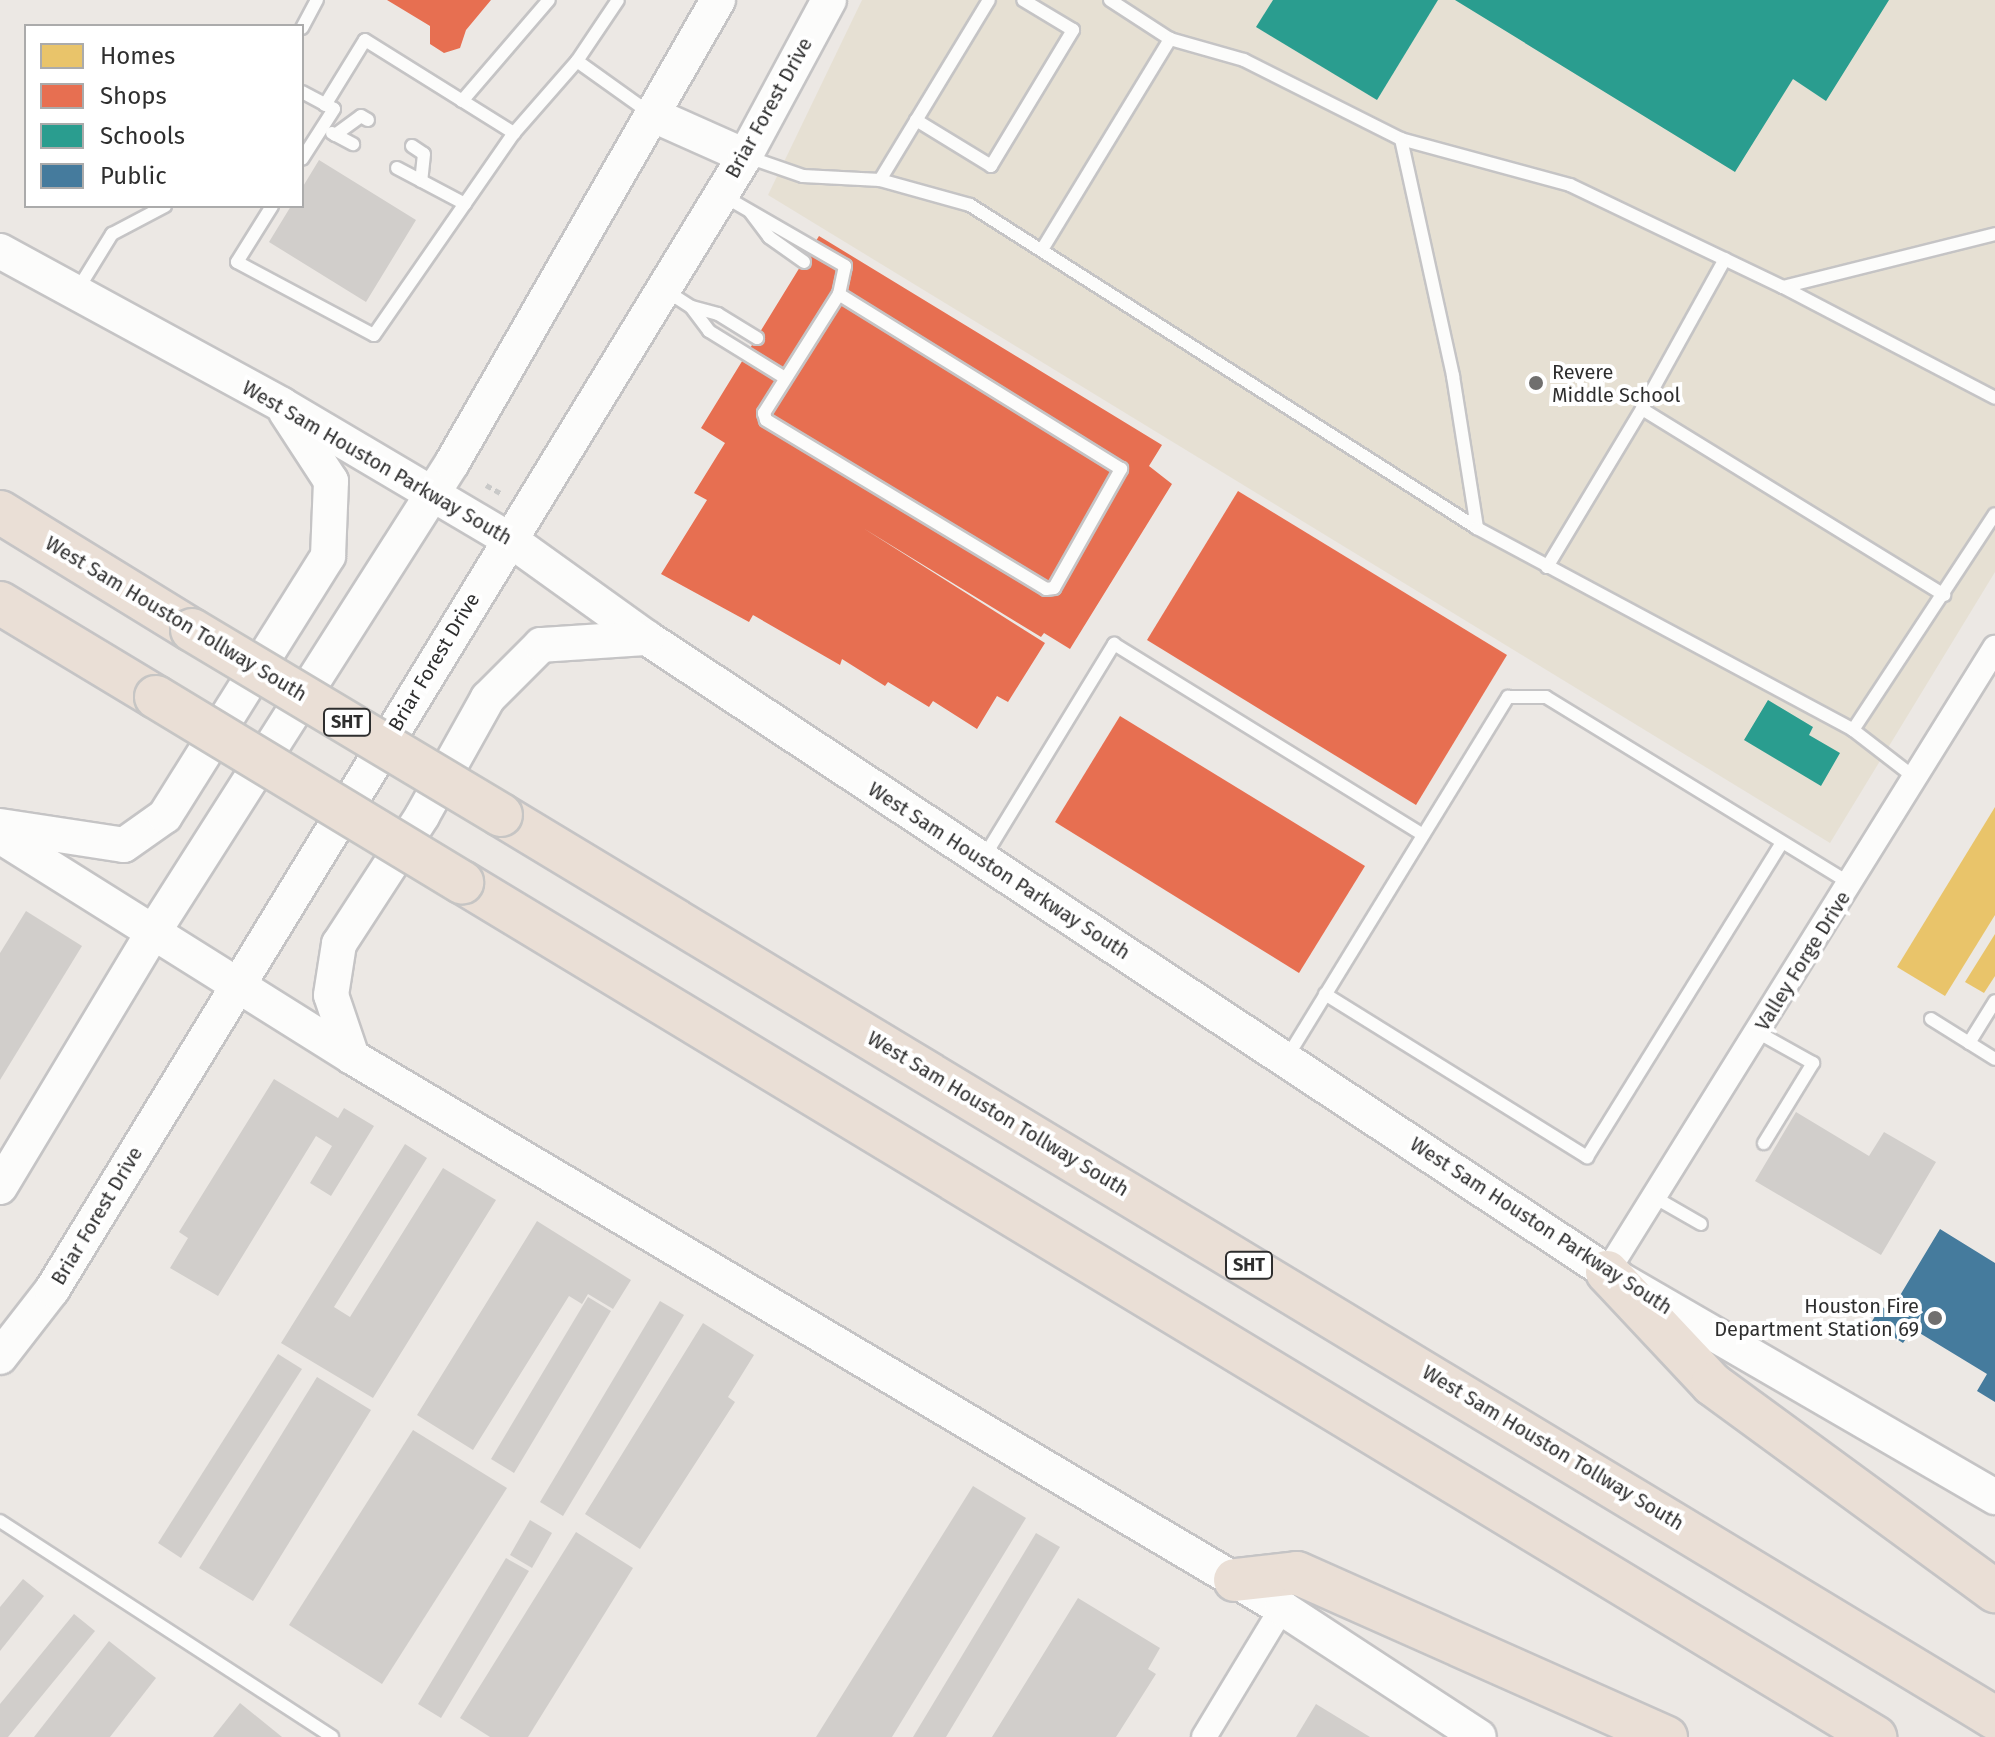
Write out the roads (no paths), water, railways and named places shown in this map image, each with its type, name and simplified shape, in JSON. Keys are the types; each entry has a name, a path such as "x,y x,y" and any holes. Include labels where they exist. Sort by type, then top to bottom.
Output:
{"highway":[{"name":"West Sam Houston Tollway South","path":"4,512 192,630 1995,1718"},
{"path":"0,603 1875,1737"},
{"path":"1607,1272 1712,1384 1995,1591"},
{"path":"1235,1580 1297,1573 1666,1737"}],"main road":[{"path":"0,1187 154,931 434,493 718,0"},
{"name":"Briar Forest Drive","path":"0,1357 52,1290 745,156 829,0"},
{"path":"653,115 745,156"},
{"name":"West Sam Houston Parkway South","path":"0,251 282,405 509,539 647,638 1607,1272 1995,1497"},
{"path":"0,826 124,845 165,816 328,556 331,481 282,405"},
{"path":"352,1057 331,995 339,944 422,816 488,698 541,645 647,638"},
{"path":"0,836 352,1057 1282,1608 1479,1737"}],"street":[{"name":"Valley Forge Drive","path":"1607,1272 1759,1033 1995,648"},
{"path":"1204,1737 1282,1608"}],"lane":[{"path":"304,24 317,0"},
{"path":"462,101 549,0"},
{"path":"271,208 237,262 374,335 514,133 577,61 618,0"},
{"path":"880,180 989,0"},
{"path":"916,120 991,166 1073,30 1023,0"},
{"path":"1110,0 1170,39 1244,60 1401,139 1570,185 1783,287 1995,398"},
{"path":"1043,248 1170,39"},
{"path":"325,105 365,40 514,133"},
{"path":"577,61 653,115"},
{"path":"304,93 334,109 304,156"},
{"path":"335,135 361,116 368,120"},
{"path":"322,128 353,144"},
{"path":"1401,139 1453,376 1477,528"},
{"path":"412,146 424,154 421,181"},
{"path":"745,156 803,176 880,180 970,205 1043,248 1477,528 1853,730 1915,778"},
{"path":"397,168 465,204"},
{"path":"720,194 843,263 839,294 763,417 1046,589 1054,588 1118,478 1118,466 839,294"},
{"path":"76,293 112,234 161,208"},
{"path":"750,212 769,237 804,262"},
{"path":"1783,287 1995,234"},
{"path":"1547,567 1642,409 1725,259"},
{"path":"662,289 691,307 718,314 757,338"},
{"path":"691,307 709,331 785,378"},
{"path":"1642,409 1944,595"},
{"path":"1853,730 1995,514"},
{"path":"982,859 1114,644 1423,835"},
{"path":"1285,1059 1508,697 1546,697 1851,884"},
{"path":"1325,994 1587,1157 1782,843"},
{"path":"1969,1043 1995,1001"},
{"path":"1931,1019 1995,1059"},
{"path":"1759,1033 1813,1063 1764,1143"},
{"path":"1654,1197 1701,1224"},
{"path":"0,1521 332,1737"}],"place":[{"name":"Revere Middle School","path":"1536,383"},
{"name":"Houston Fire Department Station 69","path":"1935,1318"}]}
